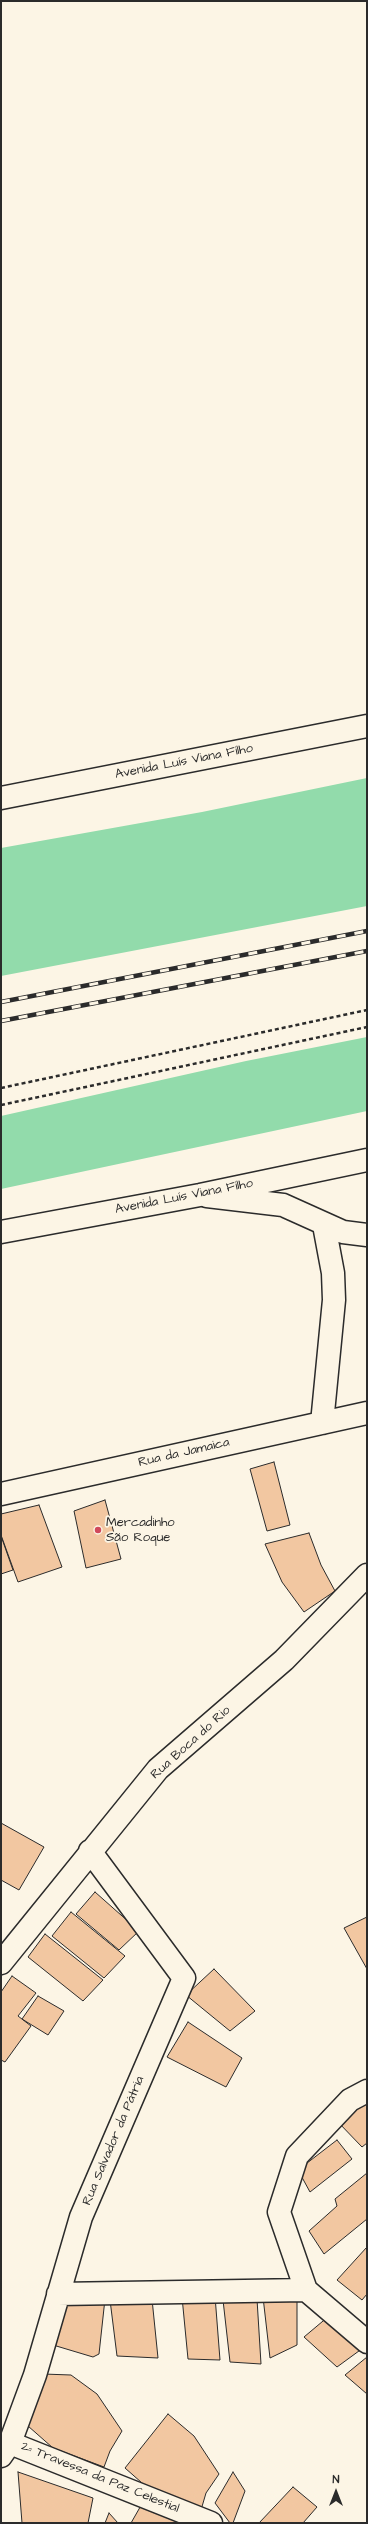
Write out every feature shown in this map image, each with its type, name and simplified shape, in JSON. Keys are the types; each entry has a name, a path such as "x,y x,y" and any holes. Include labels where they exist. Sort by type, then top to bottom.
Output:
{"main road":[{"name":"Avenida Luís Viana Filho","path":"1,798 367,726"},
{"name":"Avenida Luís Viana Filho","path":"1,1232 200,1195 367,1160"},
{"path":"200,1195 264,1201 283,1205 324,1225 343,1232 367,1235"},
{"path":"322,1423 334,1300 333,1273 324,1225"},
{"name":"Rua da Jamaica","path":"1,1494 367,1413"},
{"name":"Rua Boca do Rio","path":"1,1963 90,1850 158,1769 284,1660 367,1576"},
{"name":"Rua Salvador da Pátria","path":"6,2449 35,2375 81,2217 184,1978 90,1850"},
{"path":"367,2091 350,2100 297,2156 279,2212 306,2290 367,2342"},
{"path":"58,2294 306,2290"},
{"name":"2ª Travessa da Paz Celestial","path":"6,2449 211,2523"}],"path":[{"path":"1,1088 367,1010"},
{"path":"1,1105 367,1027"}],"green space":[{"path":"367,778 367,906 1,976 1,848 202,812"},
{"path":"367,1037 367,1111 1,1189 1,1116 246,1061"}],"building":[{"path":"274,1462 290,1525 267,1531 250,1469"},
{"path":"105,1500 121,1559 86,1568 74,1511"},
{"path":"39,1505 62,1567 18,1582 1,1535 1,1514"},
{"path":"309,1533 321,1565 335,1591 304,1612 282,1582 265,1544"},
{"path":"1,1536 13,1570 1,1574"},
{"path":"1,1823 44,1847 19,1890 1,1880"},
{"path":"95,1892 139,1931 119,1950 76,1914"},
{"path":"71,1912 125,1956 104,1978 52,1936"},
{"path":"367,1917 367,1969 344,1928"},
{"path":"45,1934 103,1980 83,2001 28,1957"},
{"path":"214,1969 255,2011 230,2031 186,1995"},
{"path":"12,1976 36,1993 18,2016 31,2026 5,2062 1,2060 1,1992"},
{"path":"38,1996 64,2011 48,2035 22,2019"},
{"path":"188,2022 242,2058 226,2087 167,2057"},
{"path":"367,2097 367,2143 362,2147 337,2121"},
{"path":"337,2140 352,2159 310,2192 298,2170"},
{"path":"367,2173 367,2219 324,2254 309,2231 337,2206 335,2199"},
{"path":"367,2247 367,2294 362,2300 337,2280"},
{"path":"215,2296 220,2360 188,2359 182,2297"},
{"path":"297,2296 297,2345 270,2358 263,2297"},
{"path":"105,2299 99,2354 93,2357 53,2345 62,2301"},
{"path":"152,2299 158,2358 117,2356 110,2300"},
{"path":"257,2299 261,2364 230,2362 223,2300"},
{"path":"329,2316 363,2348 337,2367 304,2337"},
{"path":"367,2357 367,2394 345,2375"},
{"path":"43,2374 71,2375 97,2394 122,2431 110,2451 104,2467 53,2448 28,2426"},
{"path":"168,2414 194,2436 219,2474 206,2493 201,2510 150,2490 125,2468"},
{"path":"18,2472 93,2498 88,2523 22,2523"},
{"path":"233,2472 245,2491 233,2523 230,2523 215,2503"},
{"path":"293,2487 317,2507 303,2523 259,2523"},
{"path":"143,2502 191,2523 131,2523"},
{"path":"109,2513 118,2523 105,2523"}],"railway":[{"path":"1,1002 367,931"},
{"path":"1,1021 367,951"}],"place":[{"name":"Mercadinho São Roque","path":"98,1530"}]}
